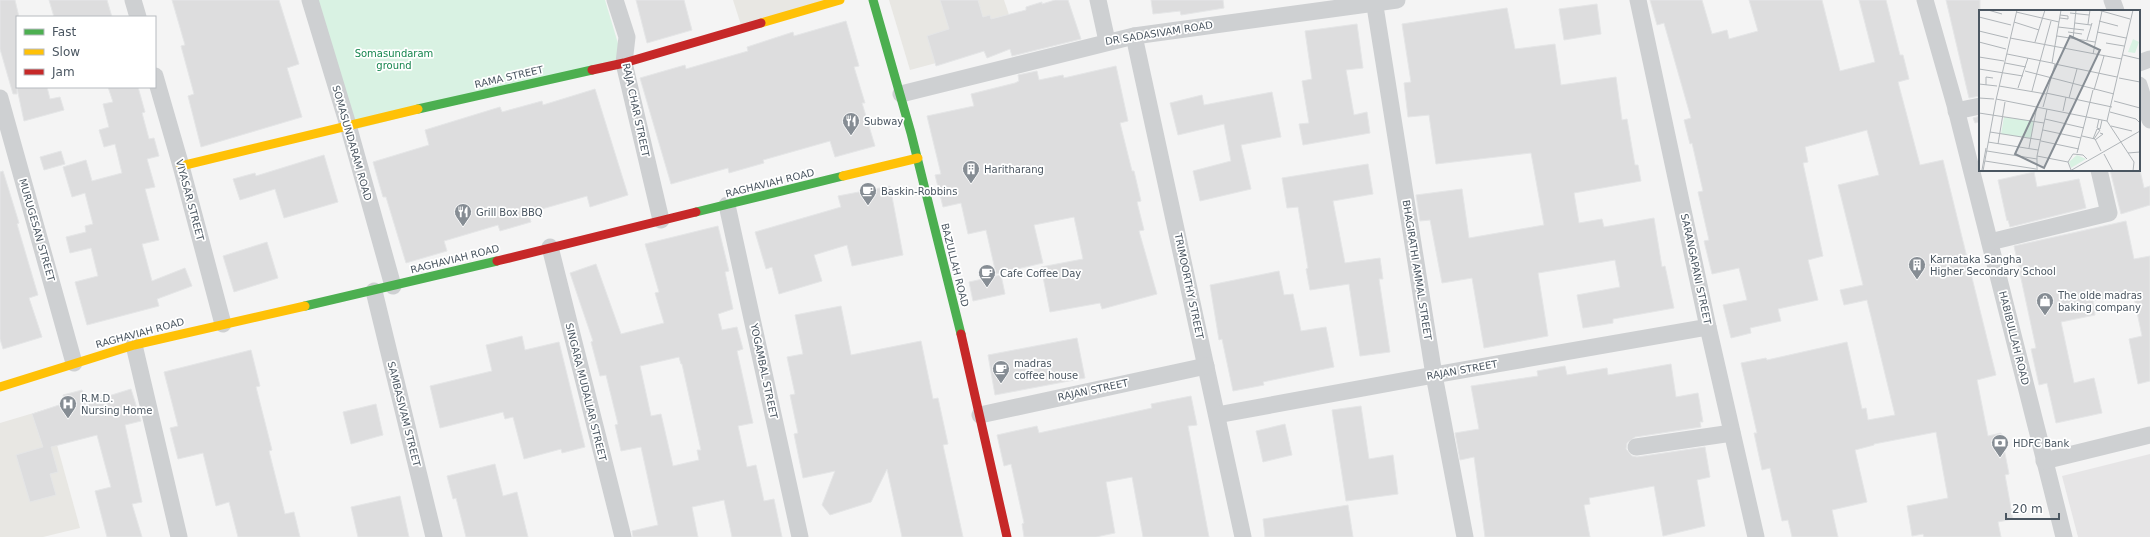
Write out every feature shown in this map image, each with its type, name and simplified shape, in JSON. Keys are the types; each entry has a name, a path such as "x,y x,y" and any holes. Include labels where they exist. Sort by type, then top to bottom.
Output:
{"street":[{"path":"133,0 138,16"},
{"name":"SOMASUNDARAM ROAD","path":"310,0 348,125 393,286"},
{"name":"RAJA CHAR STREET","path":"615,0 627,37 624,62 661,220"},
{"name":"RAMA STREET","path":"181,166 348,125 624,62 840,0"},
{"name":"BAZULLAH ROAD","path":"872,0 901,94 918,158 980,415 1007,537"},
{"path":"1098,0 1107,41"},
{"name":"DR SADASIVAM ROAD","path":"901,94 1107,41 1375,1 1397,0"},
{"name":"SARANGAPANI STREET","path":"1638,0 1708,327 1756,537"},
{"name":"HABIBULLAH ROAD","path":"1925,0 1990,242 2064,537"},
{"path":"2112,0 2116,10"},
{"name":"BHAGIRATHI AMMAL STREET","path":"1375,1 1434,375 1465,537"},
{"name":"TRIMOORTHY STREET","path":"1134,36 1243,537"},
{"path":"2140,62 2150,59"},
{"name":"VIYASAR STREET","path":"156,79 181,166 223,324"},
{"path":"2140,88 2150,120"},
{"name":"MURUGESAN STREET","path":"0,98 74,363"},
{"path":"1956,111 1979,106"},
{"name":"RAGHAVIAH ROAD","path":"0,387 134,345 374,291 918,158"},
{"path":"1990,242 2108,213 2099,171"},
{"name":"YOGAMBAL STREET","path":"727,205 800,537"},
{"name":"SINGARA MUDALIAR STREET","path":"550,247 623,537"},
{"name":"SAMBASIVAM STREET","path":"374,291 434,537"},
{"name":"RAJAN STREET","path":"1216,415 1708,327"},
{"path":"134,345 180,537"},
{"name":"RAJAN STREET","path":"980,415 1206,366"},
{"path":"1636,447 1732,433"},
{"path":"2044,461 2150,434"}],"shaded area":[{"path":"733,0 830,0 741,25"},
{"path":"889,0 1004,0 1018,41 910,70"},
{"path":"47,409 80,528 43,537 0,537 0,423"},
{"path":"2150,454 2150,537 2078,537 2062,476"}],"green space":[{"name":"Somasundaram ground","path":"313,0 605,0 623,60 353,130"}],"building":[{"path":"0,0 15,0 19,16 16,16 17,94 13,94 0,49"},
{"path":"49,0 107,0 112,16 54,16"},
{"path":"172,0 279,0 299,64 287,68 302,117 201,147 188,96 194,94 181,46 185,45"},
{"path":"636,0 684,0 692,30 647,43"},
{"path":"940,0 978,0 983,17 990,15 991,19 1026,10 1026,7 1042,2 1042,4 1055,0 1068,0 1081,39 1012,56 1010,49 987,58 984,51 936,66 927,36 949,29"},
{"path":"1151,0 1223,0 1224,8 1181,15 1180,11 1153,14"},
{"path":"1650,0 1702,0 1712,34 1727,30 1729,39 1758,31 1749,0 1822,0 1840,71 1875,62 1859,0 1886,0 1900,55 1903,55 1909,79 1898,82 1920,165 1943,160 1996,375 1977,380 1988,436 2001,433 2009,474 2005,475 2013,519 1998,522 2001,537 1924,537 1923,534 1912,536 1907,506 1948,498 1936,432 1874,444 1855,450 1867,502 1832,510 1838,537 1792,537 1788,520 1782,521 1770,468 1762,470 1754,433 1757,433 1741,363 1766,358 1767,360 1847,342 1862,409 1866,408 1868,420 1895,415 1867,300 1844,305 1840,290 1863,285 1838,185 1879,175 1867,130 1805,147 1808,162 1803,163 1823,256 1808,260 1818,300 1778,309 1781,321 1750,328 1751,333 1731,338 1723,305 1747,300 1739,268 1712,274 1704,241 1709,240 1698,192 1703,191 1692,143 1690,144 1684,120 1691,118 1664,23 1657,25"},
{"path":"1946,0 1980,0 1979,96 1969,98"},
{"path":"1597,4 1601,34 1564,40 1559,9"},
{"path":"1507,8 1515,49 1555,44 1561,85 1616,77 1622,120 1627,119 1635,165 1638,165 1641,181 1574,193 1579,223 1602,219 1604,227 1654,218 1662,267 1665,266 1674,308 1613,319 1613,323 1583,328 1577,295 1620,287 1615,260 1538,273 1548,336 1484,348 1472,278 1442,283 1430,220 1420,221 1416,195 1462,189 1469,238 1544,225 1531,153 1436,164 1429,115 1408,117 1404,83 1411,82 1402,24"},
{"path":"846,21 859,66 854,67 865,103 862,103 875,146 835,157 830,141 763,160 764,163 729,173 728,168 671,184 640,78 685,65 686,69 748,51 747,47 793,32 794,36"},
{"path":"1357,24 1363,68 1346,70 1354,115 1367,112 1370,133 1303,145 1299,124 1309,123 1302,81 1312,79 1305,31"},
{"path":"1116,66 1128,121 1120,123 1141,201 1137,202 1144,230 1139,231 1157,294 1102,309 1100,303 1050,312 1041,267 1083,259 1074,217 1034,225 1043,263 996,274 986,230 968,234 961,203 943,207 935,175 941,174 927,116 974,106 971,94 1015,83 1019,81 1018,75 1037,71 1039,80 1063,75 1064,78"},
{"path":"17,88 47,88 50,99 60,97 64,110 24,121"},
{"path":"108,88 138,88 145,112 142,113 149,139 154,138 159,156 147,159 155,187 145,189 159,240 142,244 152,281 185,268 192,286 157,299 159,306 87,325 75,282 98,276 91,248 70,253 66,237 86,232 85,226 93,224 85,193 72,197 63,167 86,160 92,181 122,173 115,144 104,147 99,130 109,127 103,104 113,102"},
{"path":"595,89 628,195 590,207 587,196 528,213 531,222 500,231 498,225 444,241 447,251 406,263 386,197 383,197 373,162 429,145 425,130 500,107 502,112 542,101 543,105"},
{"path":"1272,92 1281,137 1241,145 1251,189 1200,201 1193,171 1231,161 1224,124 1178,135 1170,103 1202,95 1204,105"},
{"path":"1979,116 1979,122 1975,123 1973,118"},
{"path":"61,151 65,164 44,170 40,157"},
{"path":"324,155 338,202 284,218 275,189 240,200 233,179 255,173 256,176"},
{"path":"1368,164 1373,194 1333,201 1345,263 1380,258 1383,279 1379,279 1390,352 1360,356 1349,284 1310,290 1298,207 1287,208 1282,178"},
{"path":"2140,170 2144,188 2150,186 2150,205 2121,214 2110,171"},
{"path":"3,171 19,223 17,224 38,295 29,298 42,337 3,349 0,339 0,172"},
{"path":"2034,172 2037,187 2079,179 2086,208 2010,227 2008,220 2007,221 1998,180"},
{"path":"890,186 903,255 852,266 847,245 814,255 822,281 779,294 772,267 766,269 755,232 841,207 838,196"},
{"path":"2126,221 2134,259 2150,256 2150,381 2138,384 2129,339 2142,336 2133,293 2093,301 2095,315 2061,322 2074,383 2094,378 2102,413 2056,423 2047,383 2039,385 2031,349 2036,348 2014,246"},
{"path":"718,226 729,271 725,272 733,309 718,314 722,330 737,327 743,349 737,351 753,423 738,426 747,467 756,465 764,501 774,499 782,537 732,537 724,500 692,507 698,537 633,537 632,531 658,525 641,447 621,451 615,425 618,424 606,375 600,376 591,342 593,341 570,273 596,264 621,334 664,323 655,293 659,292 645,244","holes":["679,357 701,450 697,450 699,460 673,466 661,414 651,416 640,366"]},
{"path":"267,242 278,278 234,292 223,256"},
{"path":"1279,271 1284,295 1293,294 1301,331 1326,327 1334,367 1263,382 1264,385 1233,391 1222,339 1219,340 1210,285"},
{"name":"Cafe Coffee Day","path":"1001,275 1005,294 973,301 969,282"},
{"path":"841,306 851,355 921,341 933,399 938,398 948,444 943,445 963,537 902,537 887,469 871,502 830,515 822,505 835,471 803,478 794,434 798,433 790,395 795,394 787,357 803,354 795,315"},
{"path":"522,336 525,350 559,342 585,447 562,453 561,449 524,459 513,417 505,419 503,412 440,428 430,386 492,371 486,345"},
{"path":"1077,338 1085,378 995,395 988,355"},
{"path":"251,350 260,386 256,387 272,450 269,451 285,514 294,512 300,537 238,537 229,502 216,506 203,453 178,459 170,428 178,426 164,372"},
{"path":"1671,364 1676,397 1698,393 1703,422 1700,422 1701,427 1635,437 1627,443 1626,449 1632,456 1637,457 1705,447 1710,477 1697,480 1705,526 1663,536 1654,486 1589,498 1590,504 1584,505 1590,537 1485,537 1474,457 1460,460 1455,433 1479,429 1471,386 1538,376 1537,371 1565,366 1567,375 1607,368 1608,375"},
{"path":"131,389 141,421 125,425 142,502 132,504 142,537 107,537 95,491 111,487 97,435 51,447 58,472 50,474 56,495 30,502 16,455 43,447 32,414 65,403 63,395 82,390 86,403"},
{"path":"1191,396 1197,425 1188,426 1209,537 1143,537 1132,477 1106,482 1115,533 1096,537 1024,537 1022,524 1024,523 1011,464 1004,466 997,435 1037,426 1039,433 1152,408 1151,404"},
{"path":"376,404 383,435 351,444 343,412"},
{"path":"1361,406 1369,459 1393,455 1398,494 1346,501 1332,410"},
{"path":"1285,424 1292,455 1263,462 1256,431"},
{"path":"495,464 503,496 517,492 528,537 466,537 456,498 453,499 447,476"},
{"path":"400,496 409,537 358,537 351,507"},
{"path":"1348,505 1353,537 1265,537 1263,519"}],"traffic: fast":[{"path":"873,0 911,133 961,334"},
{"path":"418,109 592,70"},
{"path":"696,212 843,176"},
{"path":"305,306 497,261"}],"traffic: slow":[{"path":"761,23 840,0"},
{"path":"181,166 418,109"},
{"path":"843,176 918,158"},
{"path":"0,387 134,345 305,306"}],"traffic: jam":[{"path":"592,70 624,63 761,23"},
{"path":"497,261 696,212"},
{"path":"961,334 1007,537"}],"place":[{"name":"Subway","path":"851,136"},
{"name":"Haritharang","path":"971,184"},
{"name":"Baskin-Robbins","path":"868,206"},
{"name":"Grill Box BBQ","path":"463,227"},
{"name":"Karnataka Sangha Higher Secondary School","path":"1917,280"},
{"name":"Cafe Coffee Day","path":"987,288"},
{"name":"The olde madras baking company","path":"2045,316"},
{"name":"madras coffee house","path":"1001,384"},
{"name":"R.M.D. Nursing Home","path":"68,419"},
{"name":"HDFC Bank","path":"2000,458"}]}
